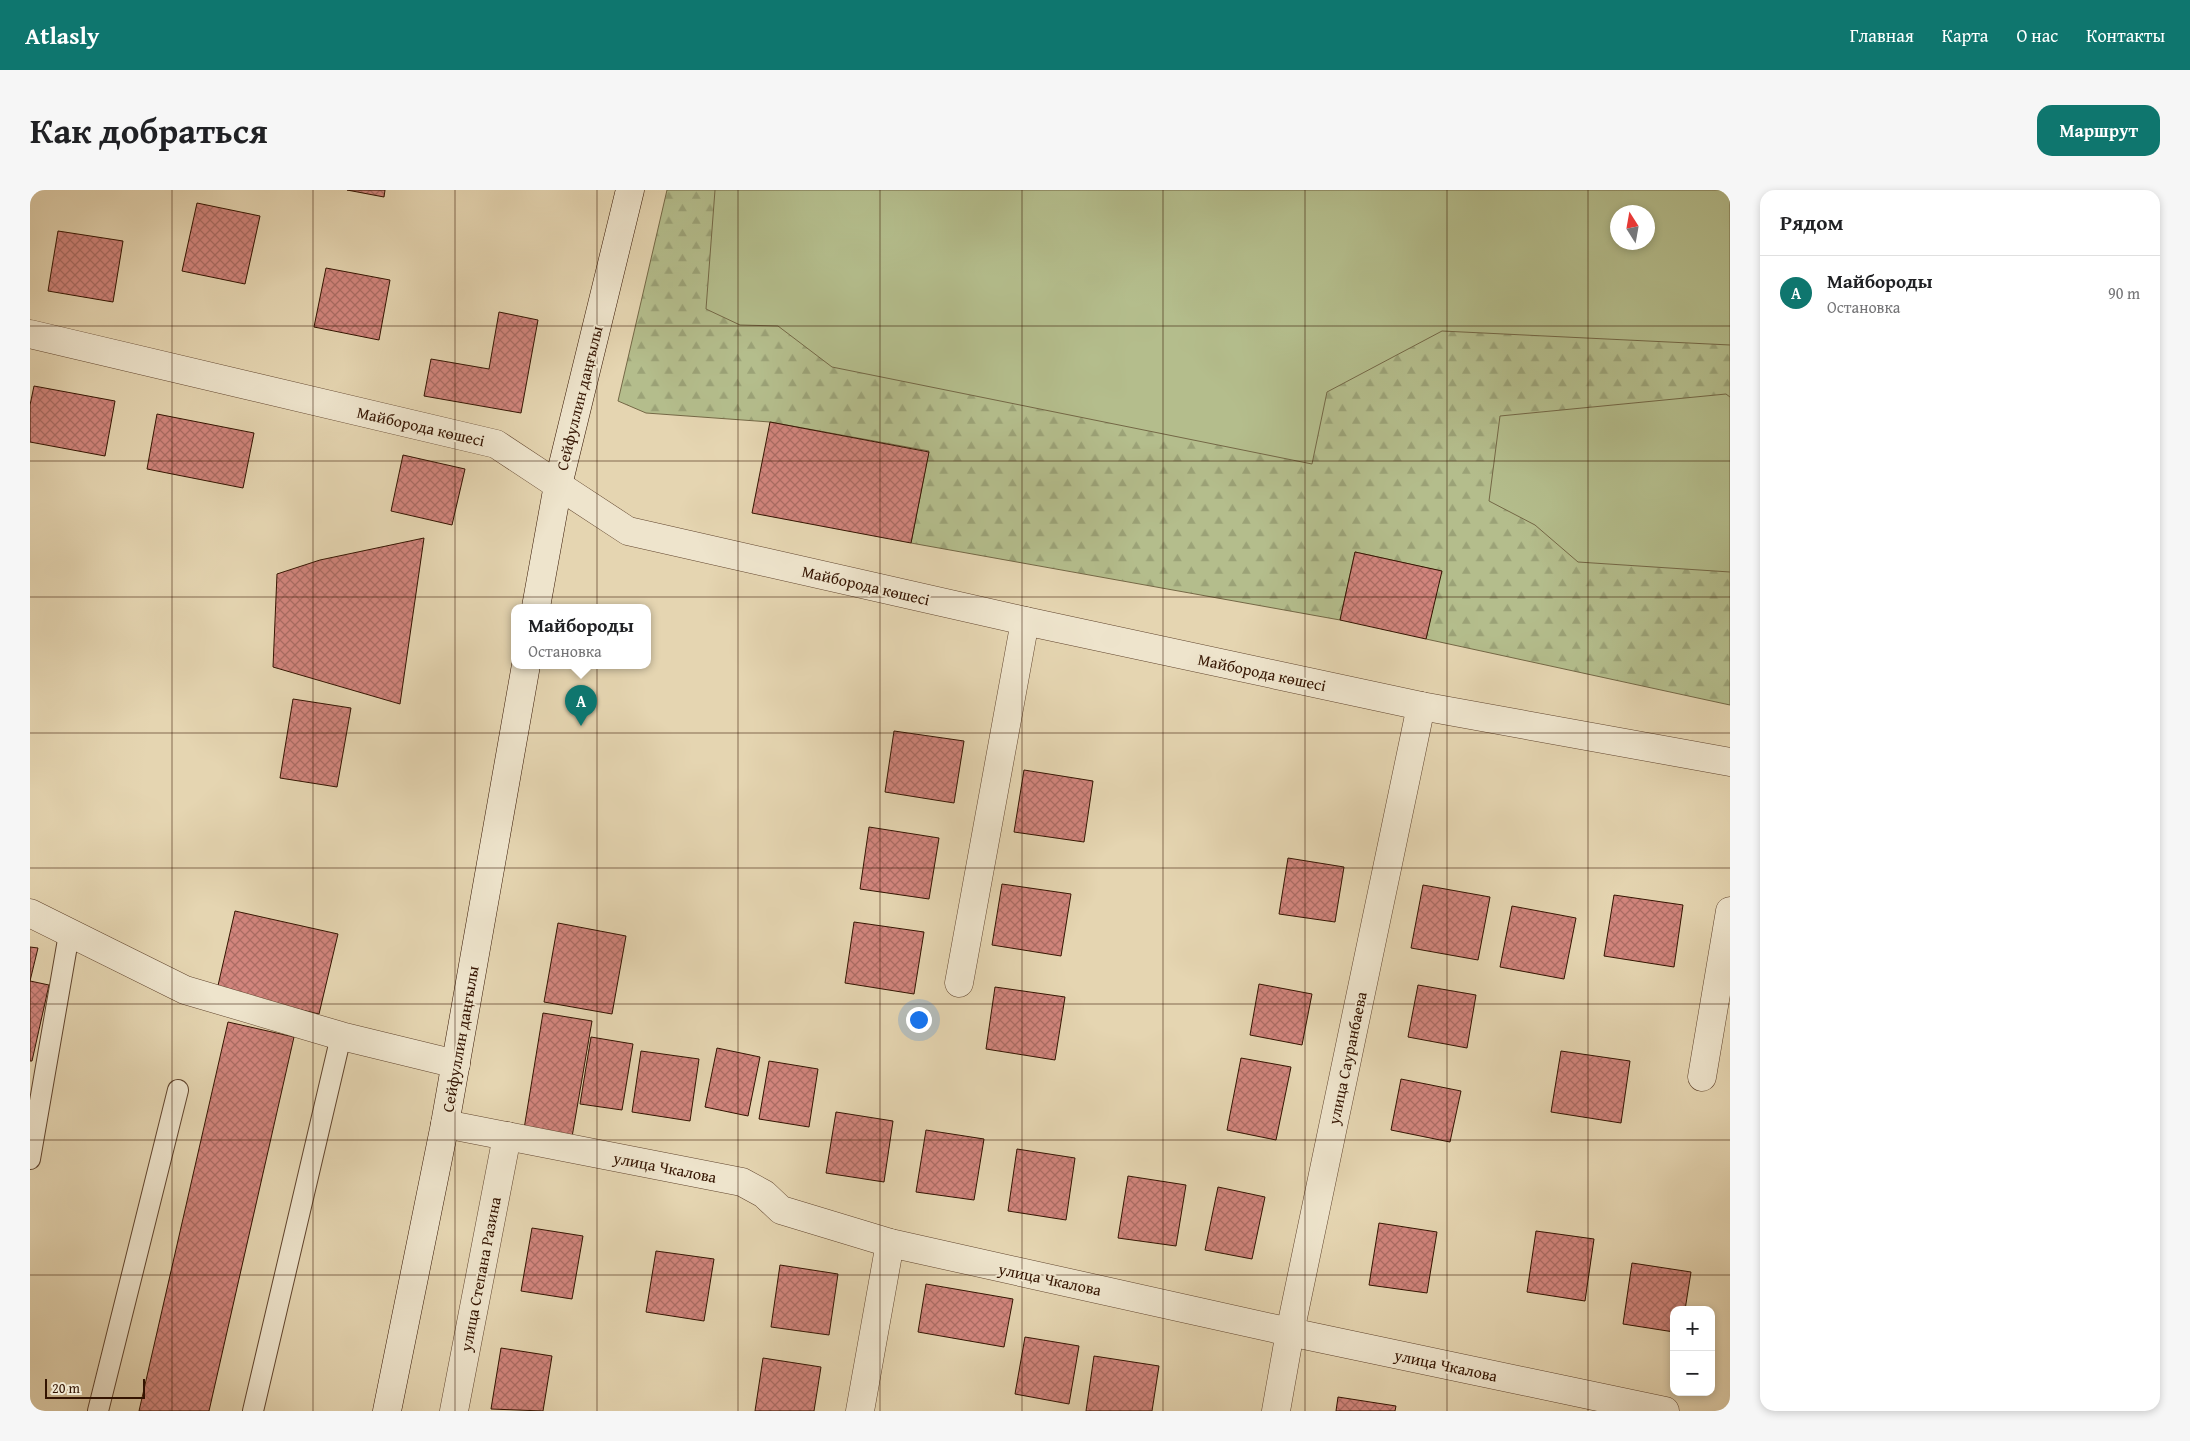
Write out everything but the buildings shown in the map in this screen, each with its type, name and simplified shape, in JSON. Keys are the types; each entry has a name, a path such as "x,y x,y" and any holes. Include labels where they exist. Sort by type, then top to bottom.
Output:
{"street":[{"name":"Сейфуллин даңғылы","path":"537,604 558,485 630,190"},
{"name":"Майборода көшесі","path":"30,334 496,444 628,532 1025,621 1421,706 1730,762"},
{"path":"959,983 1025,621"},
{"name":"Сейфуллин даңғылы","path":"387,1411 445,1124 525,669"},
{"name":"улица Сауранбаева","path":"1276,1411 1290,1332 1421,706"},
{"path":"1702,1077 1730,911"},
{"path":"30,913 184,990 341,1036 456,1064"},
{"name":"улица Чкалова","path":"445,1124 742,1182 764,1194 782,1210 890,1243 1651,1410"},
{"name":"улица Степана Разина","path":"454,1411 507,1136"},
{"path":"860,1411 890,1243"}],"lane":[{"path":"30,1159 69,934"},
{"path":"253,1411 341,1036"},
{"path":"98,1411 178,1090"}],"green space":[{"path":"667,190 715,190 706,309 740,325 778,326 832,367 1312,464 1327,392 1442,331 1730,345 1730,397 1726,394 1500,416 1489,501 1535,525 1578,562 1730,572 1730,705 1426,639 1441,571 1355,552 1340,620 911,543 929,451 770,422 646,413 618,401"},
{"path":"701,190 1730,190 1730,576 1442,571 657,380"}],"place":[{"name":"Майбороды","path":"581,726"}]}
